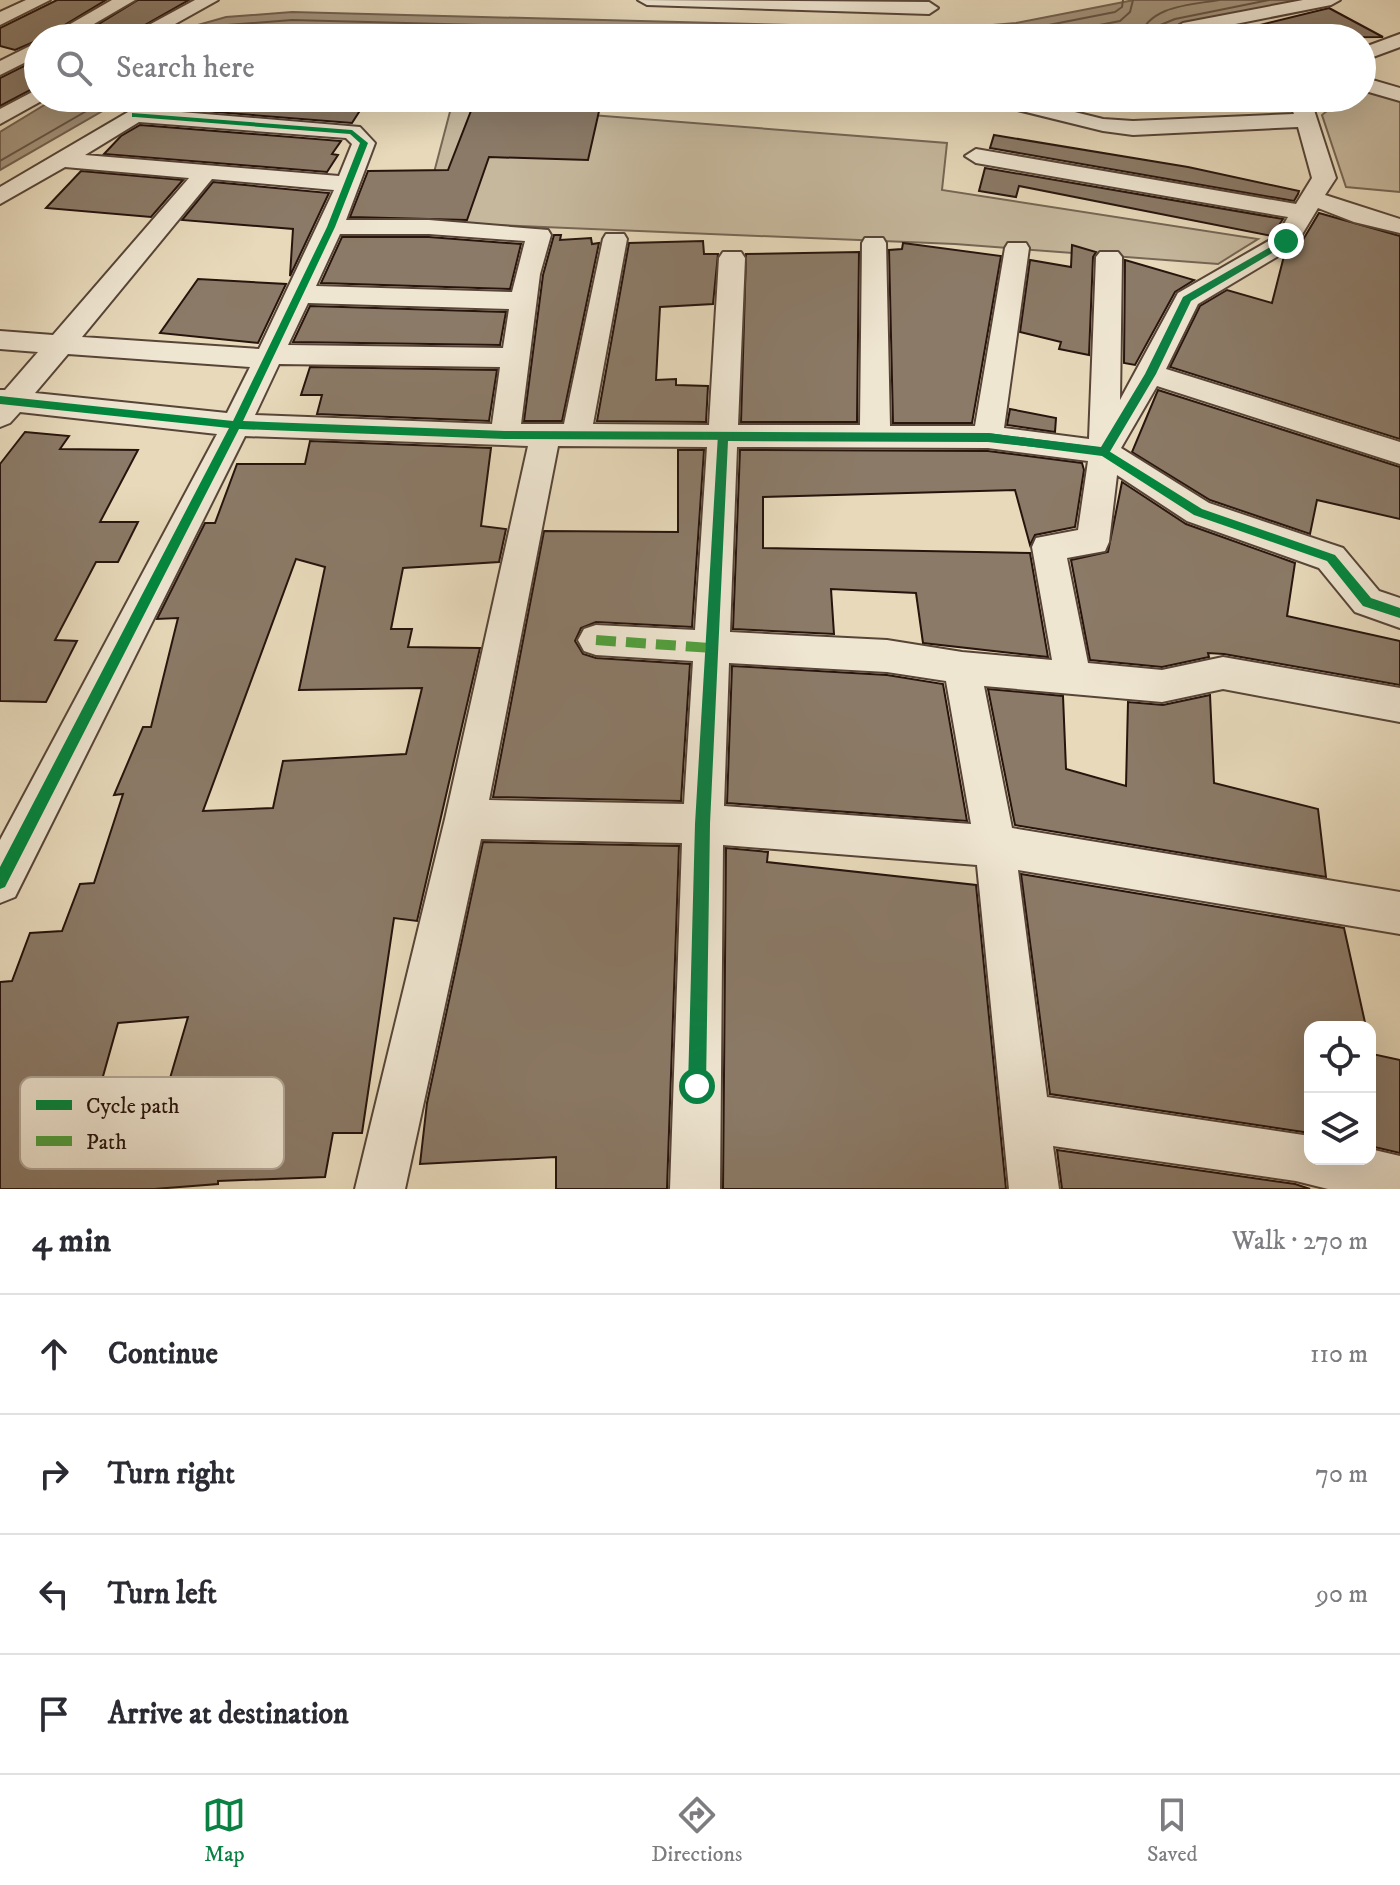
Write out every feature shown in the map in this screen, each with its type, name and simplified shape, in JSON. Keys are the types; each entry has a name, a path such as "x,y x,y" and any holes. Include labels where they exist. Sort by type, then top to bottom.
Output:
{"street":[{"path":"0,19 41,0"},
{"path":"130,20 166,0"},
{"path":"82,24 108,10 130,20 162,23 209,0"},
{"path":"647,0 929,8"},
{"path":"1209,24 1331,0"},
{"path":"1376,49 1400,40"},
{"path":"0,69 24,58"},
{"path":"0,95 24,82"},
{"path":"1376,87 1400,95"},
{"path":"0,118 24,103"},
{"path":"0,197 140,112"},
{"path":"1048,112 1088,122 1133,128 1256,112"},
{"path":"1104,452 1150,374 1187,299 1286,241 1324,178 1304,112"},
{"path":"0,882 236,425 331,227 364,143 352,132 135,115"},
{"path":"976,156 1306,205 1400,226"},
{"path":"62,160 348,184"},
{"path":"4,406 206,172"},
{"path":"331,227 537,233 523,301 505,435"},
{"path":"380,1189 465,819 560,436 615,239"},
{"path":"874,243 875,437"},
{"path":"988,437 1017,248"},
{"path":"1073,678 1048,547 1093,542 1104,452 1109,257"},
{"path":"695,1189 703,824 732,258"},
{"path":"298,294 523,301"},
{"path":"0,340 269,357 515,358"},
{"path":"1150,374 1400,453"},
{"path":"4,406 236,425 505,435 988,437 1104,452 1198,512 1331,558 1367,602 1400,613"},
{"path":"596,640 887,656 962,668 1162,686 1223,673 1400,705"},
{"path":"962,668 995,846 1034,1189"},
{"path":"465,819 703,824 995,846 1400,913"},
{"path":"1026,1118 1296,1157 1400,1181"}],"shaded area":[{"path":"1376,93 1400,101 1400,192 1346,187 1322,115 1326,112 1376,112"},
{"path":"450,112 554,112 947,143 942,190 1258,239 1218,264 955,244 421,222"}],"water":[{"path":"1134,0 1310,0 1192,24 1004,24"},
{"path":"292,12 753,24 201,24 226,17"},
{"path":"33,112 101,112 0,170 0,132"}],"building":[{"path":"57,0 106,0 66,24 24,24 24,46 15,50 0,46 0,28"},
{"path":"138,0 189,0 147,24 99,24"},
{"path":"1329,8 1359,24 1264,24"},
{"path":"24,66 24,93 0,106 0,78"},
{"path":"214,112 359,112 352,123"},
{"path":"471,112 599,112 588,160 489,157 467,220 350,217 368,171 448,170"},
{"path":"140,125 341,141 332,154 338,155 327,172 104,154 121,136"},
{"path":"994,135 1188,167 1299,191 1294,201 990,148"},
{"path":"985,168 1283,219 1272,236 1019,186 1016,197 979,191"},
{"path":"81,171 183,180 151,217 46,208"},
{"path":"213,182 329,193 290,276 293,229 182,220"},
{"path":"1319,213 1400,236 1400,439 1170,367 1200,306 1227,290 1272,303 1284,256 1298,248"},
{"path":"554,235 561,235 560,240 591,238 592,244 599,243 562,421 524,421 543,275"},
{"path":"342,237 429,237 521,244 510,289 321,283"},
{"path":"703,241 704,254 718,254 713,304 660,307 656,380 676,379 676,385 708,386 706,422 597,421 629,243"},
{"path":"903,243 1001,256 972,423 893,423 889,250 902,249"},
{"path":"1072,245 1096,252 1093,257 1089,355 1059,349 1061,342 1020,332 1030,260 1071,267"},
{"path":"859,252 857,422 741,422 746,254"},
{"path":"1125,260 1194,280 1175,292 1135,365 1124,363"},
{"path":"198,279 286,284 258,343 160,333"},
{"path":"310,306 506,312 500,345 293,342"},
{"path":"310,367 497,370 489,421 317,414 322,395 301,395"},
{"path":"1158,390 1400,467 1400,519 1317,500 1310,534 1210,500 1132,452"},
{"path":"1010,409 1056,418 1055,432 1007,425"},
{"path":"25,432 69,436 60,449 138,450 100,522 138,522 118,562 96,562 55,640 77,641 46,702 0,701 0,464"},
{"path":"310,441 491,448 481,526 506,529 499,562 403,568 391,629 412,629 408,647 480,648 417,921 394,918 362,1133 333,1133 325,1177 218,1181 218,1184 154,1189 0,1189 0,982 12,981 30,933 62,931 80,884 94,883 123,794 114,795 143,727 151,727 178,618 157,619 205,523 215,523 237,464 305,464","holes":["296,559 325,567 299,690 422,688 406,754 283,761 273,808 203,811"]},
{"path":"678,450 704,450 692,627 596,622 581,628 575,641 583,654 596,658 690,664 681,801 493,797 544,531 678,532"},
{"path":"740,450 988,451 1082,463 1084,470 1075,527 1035,535 1030,545 1015,490 763,497 763,548 1030,553 1048,657 923,643 916,593 831,589 834,634 733,629"},
{"path":"1122,482 1186,524 1295,563 1287,616 1400,641 1400,685 1224,654 1208,653 1209,657 1162,667 1090,660 1071,560 1108,552"},
{"path":"732,666 887,675 943,684 967,821 727,803"},
{"path":"988,689 1063,696 1066,769 1126,786 1128,702 1163,705 1210,695 1214,783 1318,809 1326,877 1015,825"},
{"path":"483,842 679,846 667,1189 556,1189 556,1157 420,1164 427,1103"},
{"path":"726,848 768,852 767,862 976,885 1006,1189 723,1189"},
{"path":"1021,874 1344,928 1365,1021 1304,1021 1304,1132 1050,1094"},
{"path":"1376,1055 1400,1060 1400,1153 1376,1147"},
{"path":"1057,1150 1295,1184 1310,1189 1062,1189"}],"marked path":[{"path":"596,640 711,648"}],"cycle path":[{"path":"0,882 236,425 331,227 364,143 352,132 135,115"},
{"path":"0,400 236,425 505,435 988,437 1104,452 1198,512 1331,558 1367,602 1400,613"}],"route":[{"path":"697,1086 703,824 722,437 988,437 1104,452 1150,374 1187,299 1286,241"}]}
